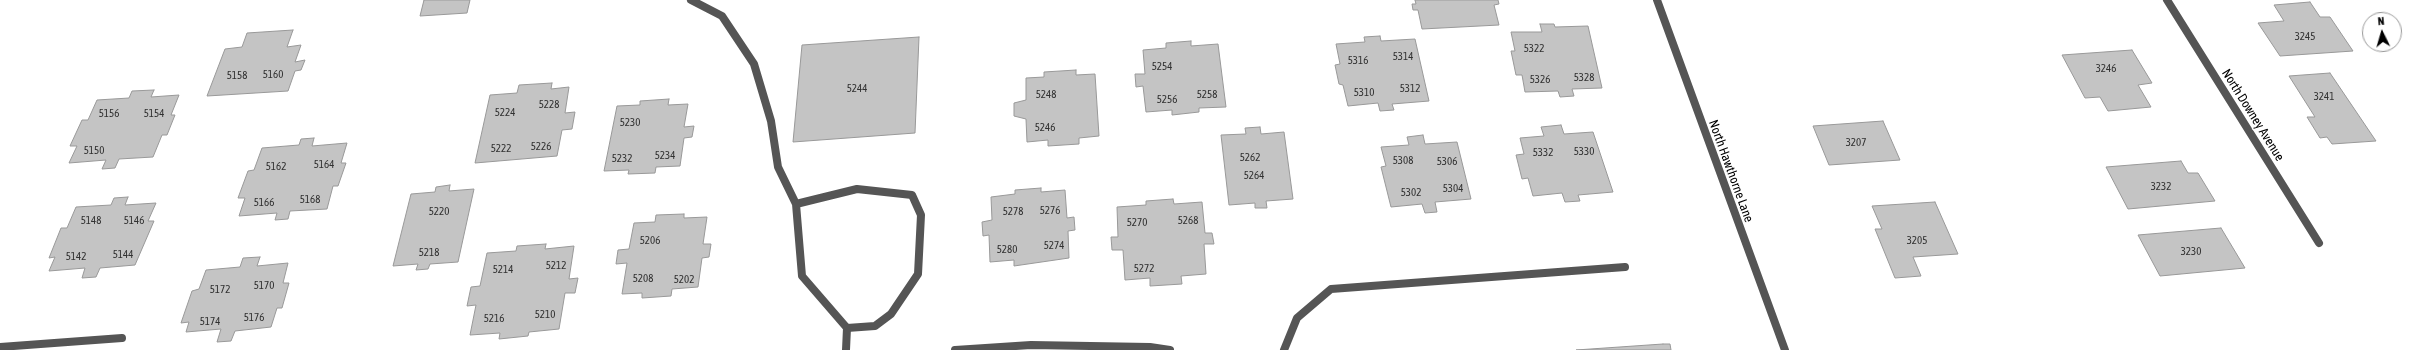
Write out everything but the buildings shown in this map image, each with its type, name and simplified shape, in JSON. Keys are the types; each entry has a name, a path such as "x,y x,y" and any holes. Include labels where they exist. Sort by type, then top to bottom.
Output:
{"street":[{"path":"691,0 722,16 754,64 771,121 778,167 796,204 802,276 846,328 846,350"},
{"name":"North Hawthorne Lane","path":"1657,0 1785,350"},
{"name":"North Downey Avenue","path":"2167,0 2319,243"},
{"path":"796,204 858,189 912,195 922,214 921,248 918,274 891,314 875,326 846,328"},
{"path":"1284,350 1297,318 1331,289 1625,267"},
{"path":"0,347 122,338"},
{"path":"955,350 1031,345 1150,347 1170,350"}]}
